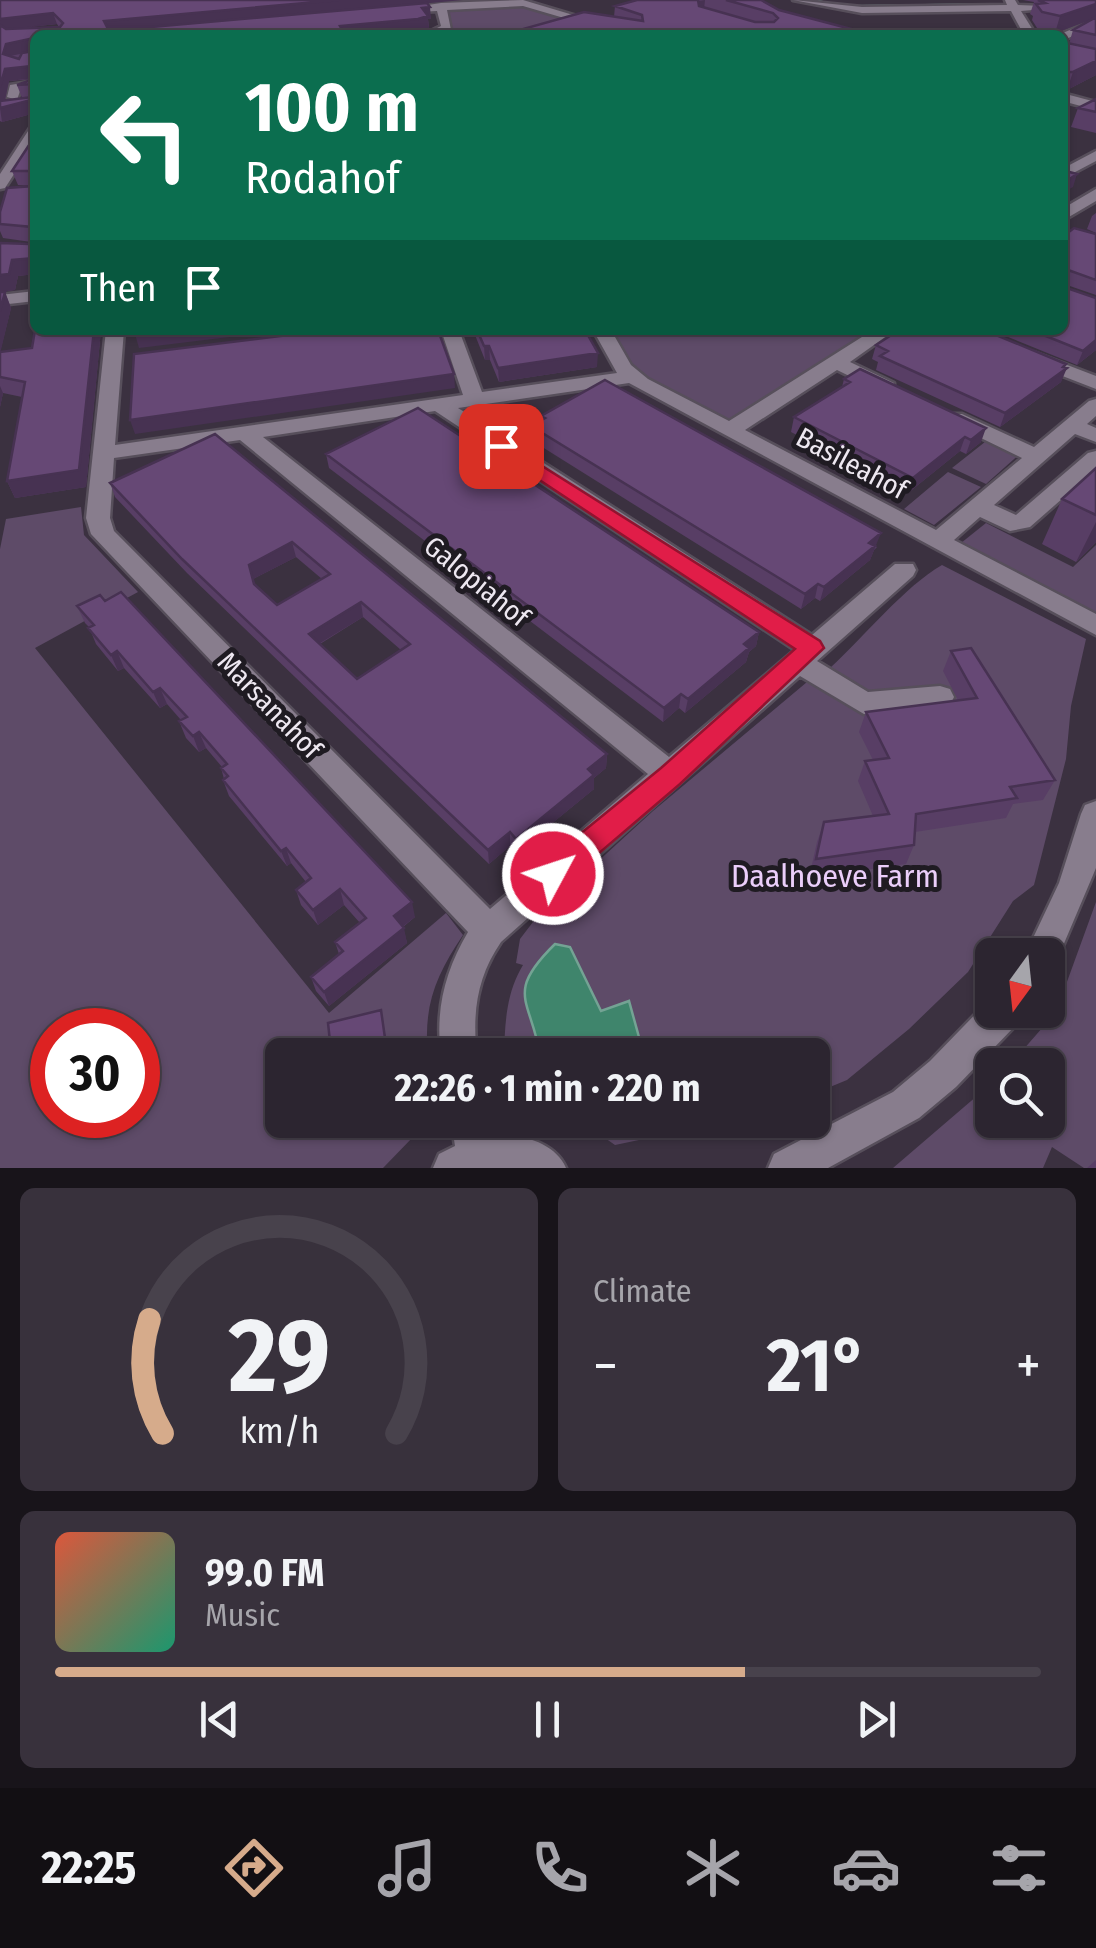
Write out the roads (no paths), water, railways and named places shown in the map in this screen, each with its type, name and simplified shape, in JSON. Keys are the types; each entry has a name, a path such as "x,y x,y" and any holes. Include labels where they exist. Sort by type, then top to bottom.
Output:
{"street":[{"path":"798,0 862,10 1012,4 1078,7"},
{"path":"401,2 383,7 525,1 601,25 636,29"},
{"path":"1012,4 1027,30"},
{"path":"441,6 447,28 442,30"},
{"path":"556,30 587,20"},
{"path":"1068,34 1096,22"},
{"path":"12,96 14,88 30,86"},
{"path":"1068,99 1096,106"},
{"path":"0,108 30,105"},
{"path":"0,185 30,139"},
{"path":"1068,172 1096,154"},
{"path":"1068,179 1096,191 1068,212"},
{"path":"0,194 18,194"},
{"path":"0,300 30,297"},
{"name":"Marsanahof","path":"116,335 122,360 98,518 103,534 488,930"},
{"path":"452,335 475,400"},
{"path":"106,453 630,377 605,335"},
{"path":"728,431 878,335"},
{"path":"1019,352 1096,384"},
{"path":"835,362 902,394"},
{"name":"Basileahof","path":"630,377 1096,626"},
{"path":"937,542 1096,404"},
{"path":"439,406 804,654 864,703 940,697"},
{"path":"936,409 1036,456"},
{"path":"1072,426 1096,436"},
{"name":"Galopiahof","path":"245,433 671,776"},
{"path":"978,506 1010,523 1022,522 1096,458"},
{"path":"457,1038 462,981 488,930 671,776 804,654 904,570"},
{"path":"1050,938 1075,884 1096,814"},
{"path":"788,1168 906,1104 943,1074 988,1028"},
{"path":"467,1148 521,1156 546,1168"}],"waterway":[{"path":"808,0 833,5"},
{"path":"852,7 997,5"}],"park label":[{"name":"Daalhoeve Farm","path":"835,876"}]}
